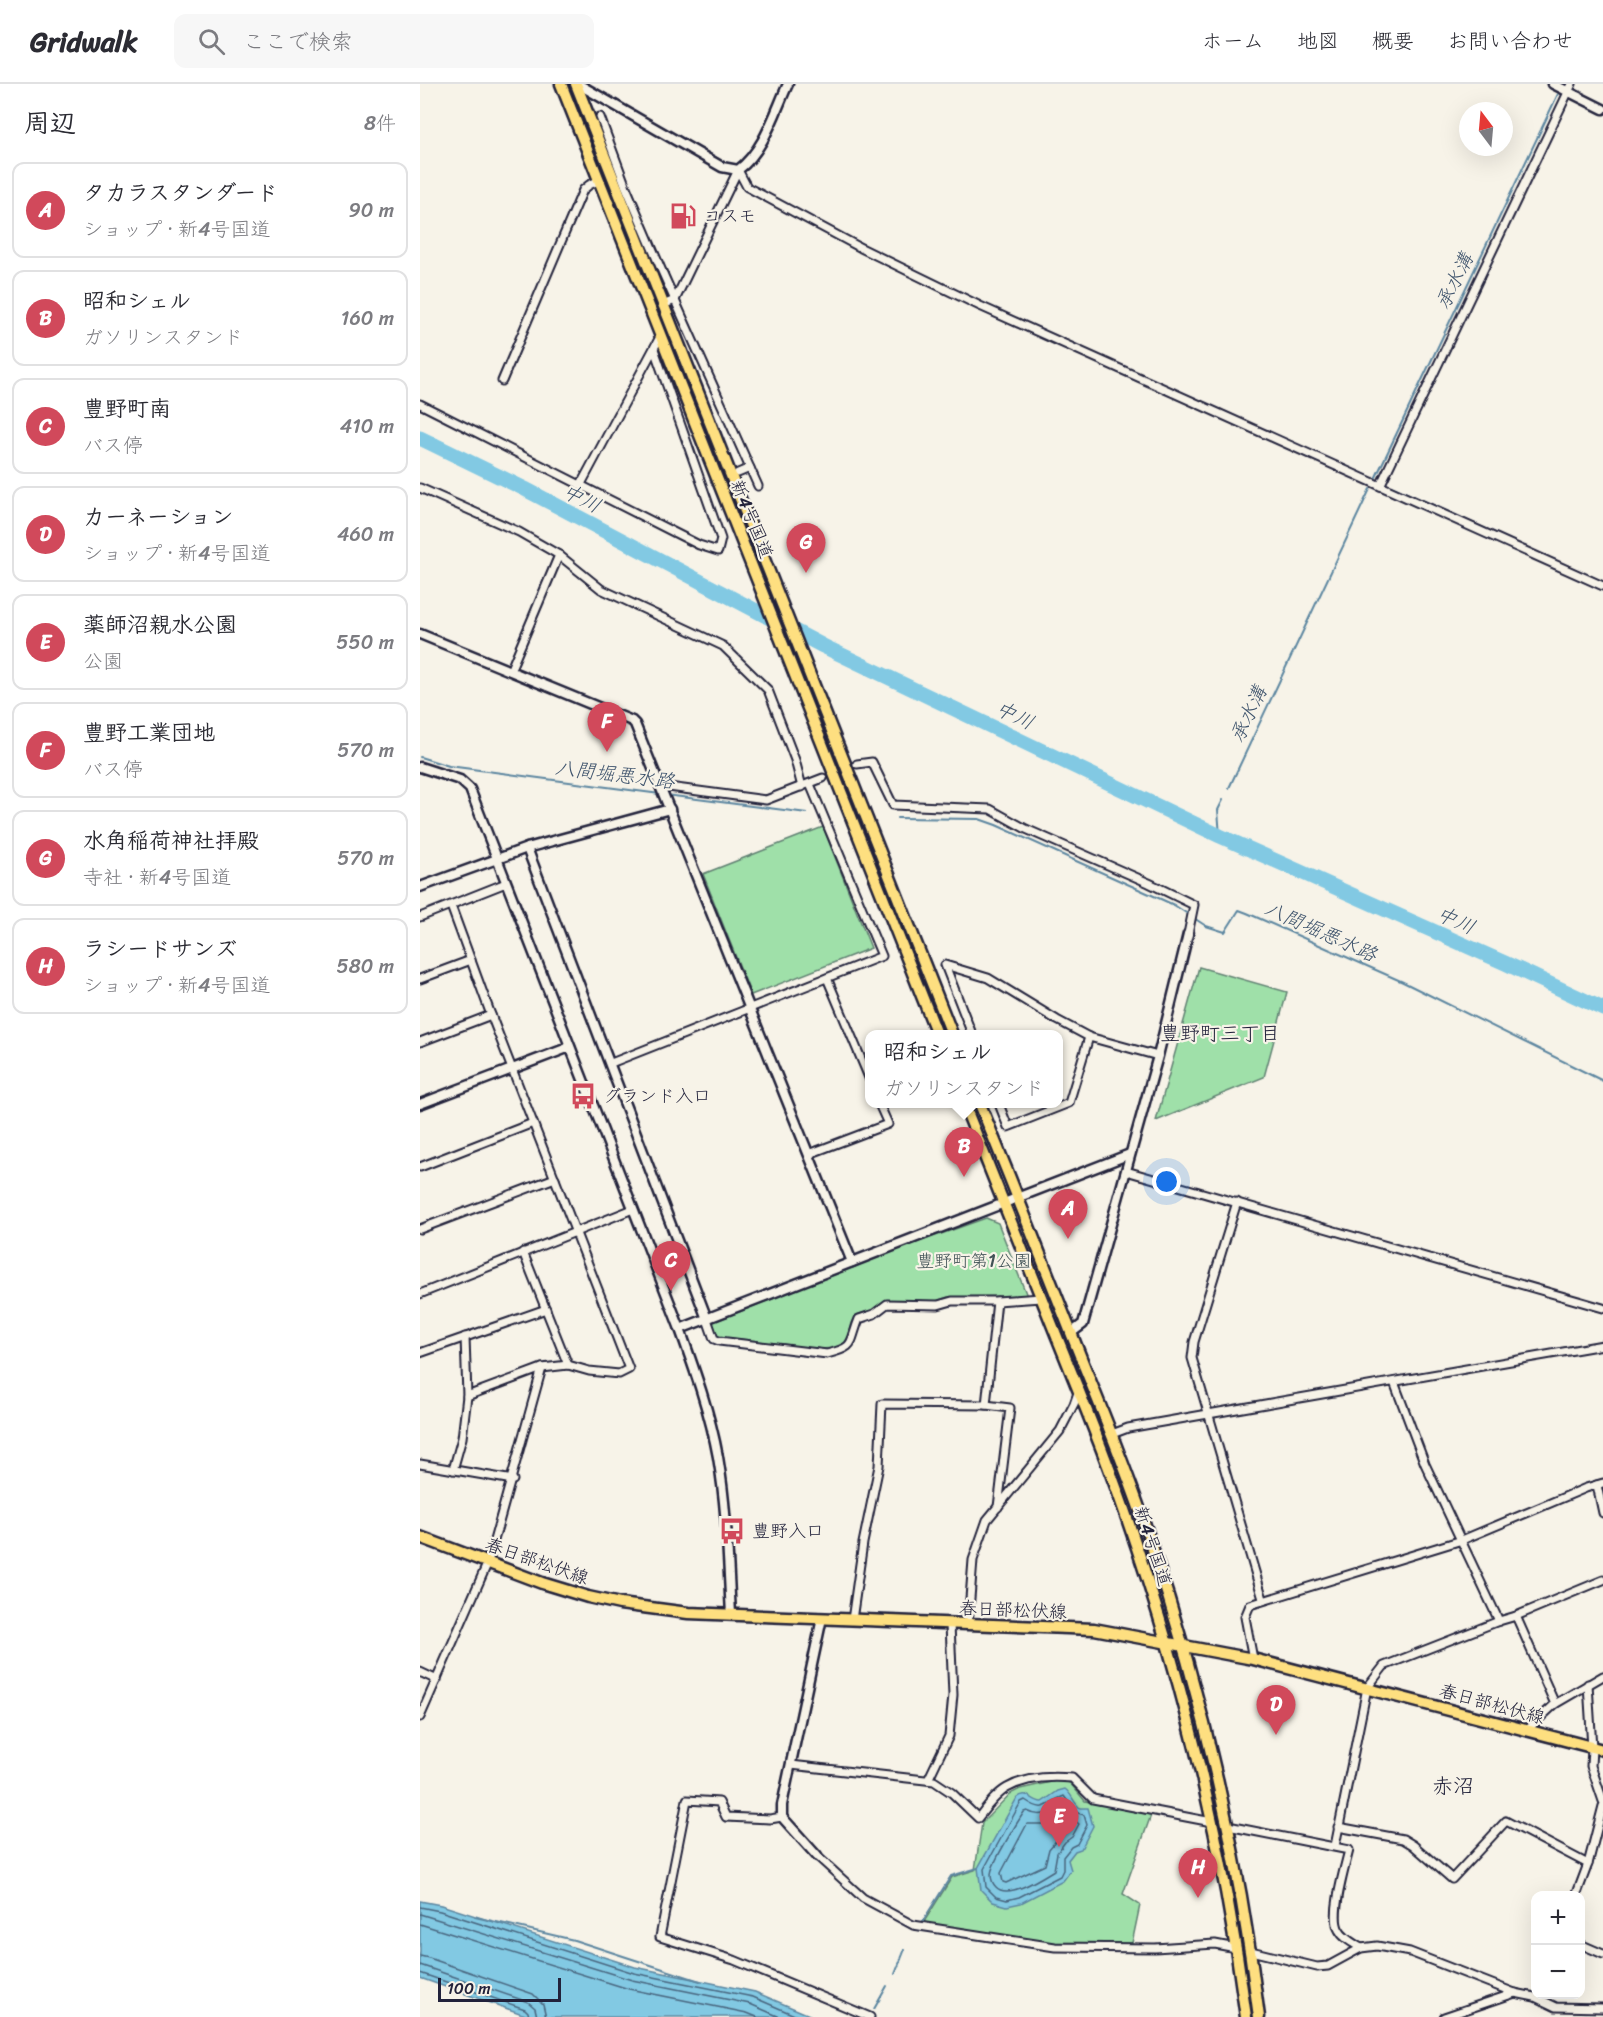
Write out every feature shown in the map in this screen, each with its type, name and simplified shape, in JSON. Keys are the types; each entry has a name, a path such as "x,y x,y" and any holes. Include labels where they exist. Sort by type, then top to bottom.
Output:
{"main road":[{"name":"新4号国道","path":"561,84 935,1030"},
{"name":"新4号国道","path":"577,84 950,1030"},
{"name":"新4号国道","path":"966,1108 1123,1505 1166,1642 1193,1737 1212,1822 1236,1948 1246,2017"},
{"name":"新4号国道","path":"982,1108 1112,1434 1151,1544 1183,1646 1228,1826 1251,1952 1259,2017"},
{"name":"春日部松伏線","path":"420,1536 542,1583 604,1601 688,1613 1094,1629 1253,1659 1598,1749"}],"street":[{"path":"577,84 722,167 738,170"},
{"path":"663,305 675,300 738,170 749,162 760,144 788,84"},
{"path":"1553,84 1570,88 1603,109"},
{"path":"1380,486 1570,88"},
{"path":"600,117 626,187 758,486"},
{"path":"738,170 747,187 869,252 980,306 1603,586"},
{"path":"502,381 583,190 589,184 600,180"},
{"path":"580,486 661,335"},
{"path":"420,404 699,545 718,551 721,539 654,349"},
{"path":"738,473 750,468"},
{"path":"420,488 519,532 559,555 601,589 723,646 768,690 795,760 802,787"},
{"path":"510,671 559,555"},
{"path":"420,634 632,721 638,729 852,1263"},
{"path":"857,764 872,762 893,805 990,809 1046,838 1194,905 1158,1056 1083,1324 1071,1333"},
{"path":"420,767 460,780 470,789 680,1329 704,1399 718,1456 725,1513 731,1614"},
{"path":"662,788 766,800 823,778"},
{"path":"611,1063 882,956 810,784"},
{"path":"420,887 527,848 669,805"},
{"path":"527,848 611,1063 714,1339 827,1354 844,1350 851,1344 859,1319 874,1314 887,1304 938,1305 952,1301 1041,1298"},
{"path":"420,918 506,883"},
{"path":"451,906 629,1369 619,1374 590,1371 568,1365 542,1368 466,1396"},
{"path":"420,979 471,960"},
{"path":"970,1030 945,965 988,978 1056,1020 1089,1037 1158,1056"},
{"path":"827,978 865,1068"},
{"path":"420,1042 491,1015"},
{"path":"1063,1104 1069,1102 1089,1037"},
{"path":"420,1104 570,1047"},
{"path":"809,1154 888,1124 881,1108"},
{"path":"1001,1108 1008,1127 1054,1108"},
{"path":"420,1167 533,1123"},
{"path":"680,1329 1130,1154"},
{"path":"1126,1171 1603,1308"},
{"path":"420,1229 555,1178"},
{"path":"1237,1202 1192,1352 1208,1415 1263,1599"},
{"path":"420,1294 633,1209"},
{"path":"523,1252 568,1365"},
{"path":"986,1405 997,1301"},
{"path":"420,1353 546,1309"},
{"path":"453,1470 462,1438 466,1396 465,1337"},
{"path":"1112,1434 1128,1428 1603,1345"},
{"path":"420,1717 488,1562 513,1480 542,1368"},
{"path":"1394,1382 1420,1454 1499,1621"},
{"path":"968,1624 973,1560 987,1520 1060,1431 1079,1390"},
{"path":"852,1620 863,1543 879,1466 882,1404 986,1405 1010,1408 998,1507"},
{"path":"420,1464 513,1480"},
{"path":"1253,1659 1245,1617 1250,1605 1263,1599 1462,1540 1600,1484 1603,1512"},
{"path":"1335,1846 1367,1688 1384,1666 1603,1580"},
{"path":"1516,1616 1555,1704"},
{"path":"822,1618 782,1804 782,1817 817,1856 863,1898 914,1925 1055,1947 1155,1948 1215,1944 1236,1948"},
{"path":"928,1780 949,1736 953,1695 950,1624"},
{"path":"420,1672 437,1680"},
{"path":"1527,1730 1555,1704 1603,1676"},
{"path":"1587,1684 1598,1749 1591,1766 1603,1801"},
{"path":"791,1765 934,1781 952,1792 978,1818 992,1800 1008,1788 1042,1778 1060,1777 1072,1778 1093,1798 1212,1822"},
{"path":"782,1817 770,1819 726,1817 719,1802 687,1800 660,1937 735,1960 870,2017"},
{"path":"1578,1891 1588,1864 1603,1806"},
{"path":"1338,1827 1403,1839 1452,1879 1506,1821 1588,1864"},
{"path":"1228,1826 1348,1850 1335,1916 1338,1929 1347,1939 1361,1948"},
{"path":"1583,1945 1603,1954"},
{"path":"1251,1952 1317,1967 1328,1966 1361,1948 1377,1946 1410,1952 1515,1993 1531,1995"},
{"path":"1444,2017 1515,1993"},
{"path":"1543,1999 1563,2008 1603,2008"},
{"path":"1563,2008 1571,2017"}],"green space":[{"path":"823,827 871,948 751,995 703,874"},
{"path":"1199,967 1287,992 1264,1077 1156,1121"},
{"name":"豊野町第1公園","path":"986,1218 998,1223 1027,1296 948,1297 936,1301 885,1300 872,1310 856,1315 847,1343 823,1349 719,1337 715,1334 711,1323 910,1245"},
{"path":"1060,1780 1070,1783 1085,1801 1151,1815 1123,1894 1140,1905 1132,1943 1056,1944 922,1925 952,1877 975,1870 982,1823 1010,1794 1020,1789"}],"water":[{"path":"1065,1789 1080,1808 1088,1808 1093,1826 1081,1849 1075,1851 1068,1860 1071,1870 1063,1881 1021,1903 1007,1906 993,1902 981,1890 978,1868 1017,1798 1026,1795 1042,1802"},
{"path":"420,1901 441,1905 635,1967 755,1992 814,2017 531,2017 420,1978"}],"waterway":[{"name":"承水溝","path":"1375,479 1558,94"},
{"name":"中川","path":"420,438 525,489 823,646 1220,836 1603,1009"},
{"path":"1391,486 1603,582"},
{"name":"承水溝","path":"1229,788 1370,489"},
{"name":"八間堀悪水路","path":"420,757 449,766 660,794"},
{"name":"八間堀悪水路","path":"666,795 807,813"},
{"name":"承水溝","path":"1220,836 1218,810 1223,800"},
{"name":"八間堀悪水路","path":"897,818 979,819 1174,905 1206,926 1225,932 1239,910 1403,982 1603,1081"},
{"path":"921,1924 951,1876 978,1868"},
{"path":"475,1917 574,1940 700,1981"},
{"path":"895,1974 905,1949"},
{"path":"874,2009 887,1986"}],"tunnel":[{"path":"701,488 732,475"},
{"path":"823,778 857,764"}],"place":[{"name":"コスモ","path":"683,216"},
{"name":"水角稲荷神社拝殿","path":"806,573"},
{"name":"豊野工業団地","path":"607,752"},
{"name":"グランド入口","path":"583,1096"},
{"name":"昭和シェル","path":"964,1177"},
{"name":"タカラスタンダード","path":"1068,1239"},
{"name":"豊野町南","path":"671,1291"},
{"name":"豊野入口","path":"732,1531"},
{"name":"カーネーション","path":"1276,1735"},
{"name":"薬師沼親水公園","path":"1059,1847"},
{"name":"ラシードサンズ","path":"1198,1898"}],"district":[{"name":"豊野町三丁目","path":"1220,1033"},
{"name":"赤沼","path":"1453,1786"}]}
